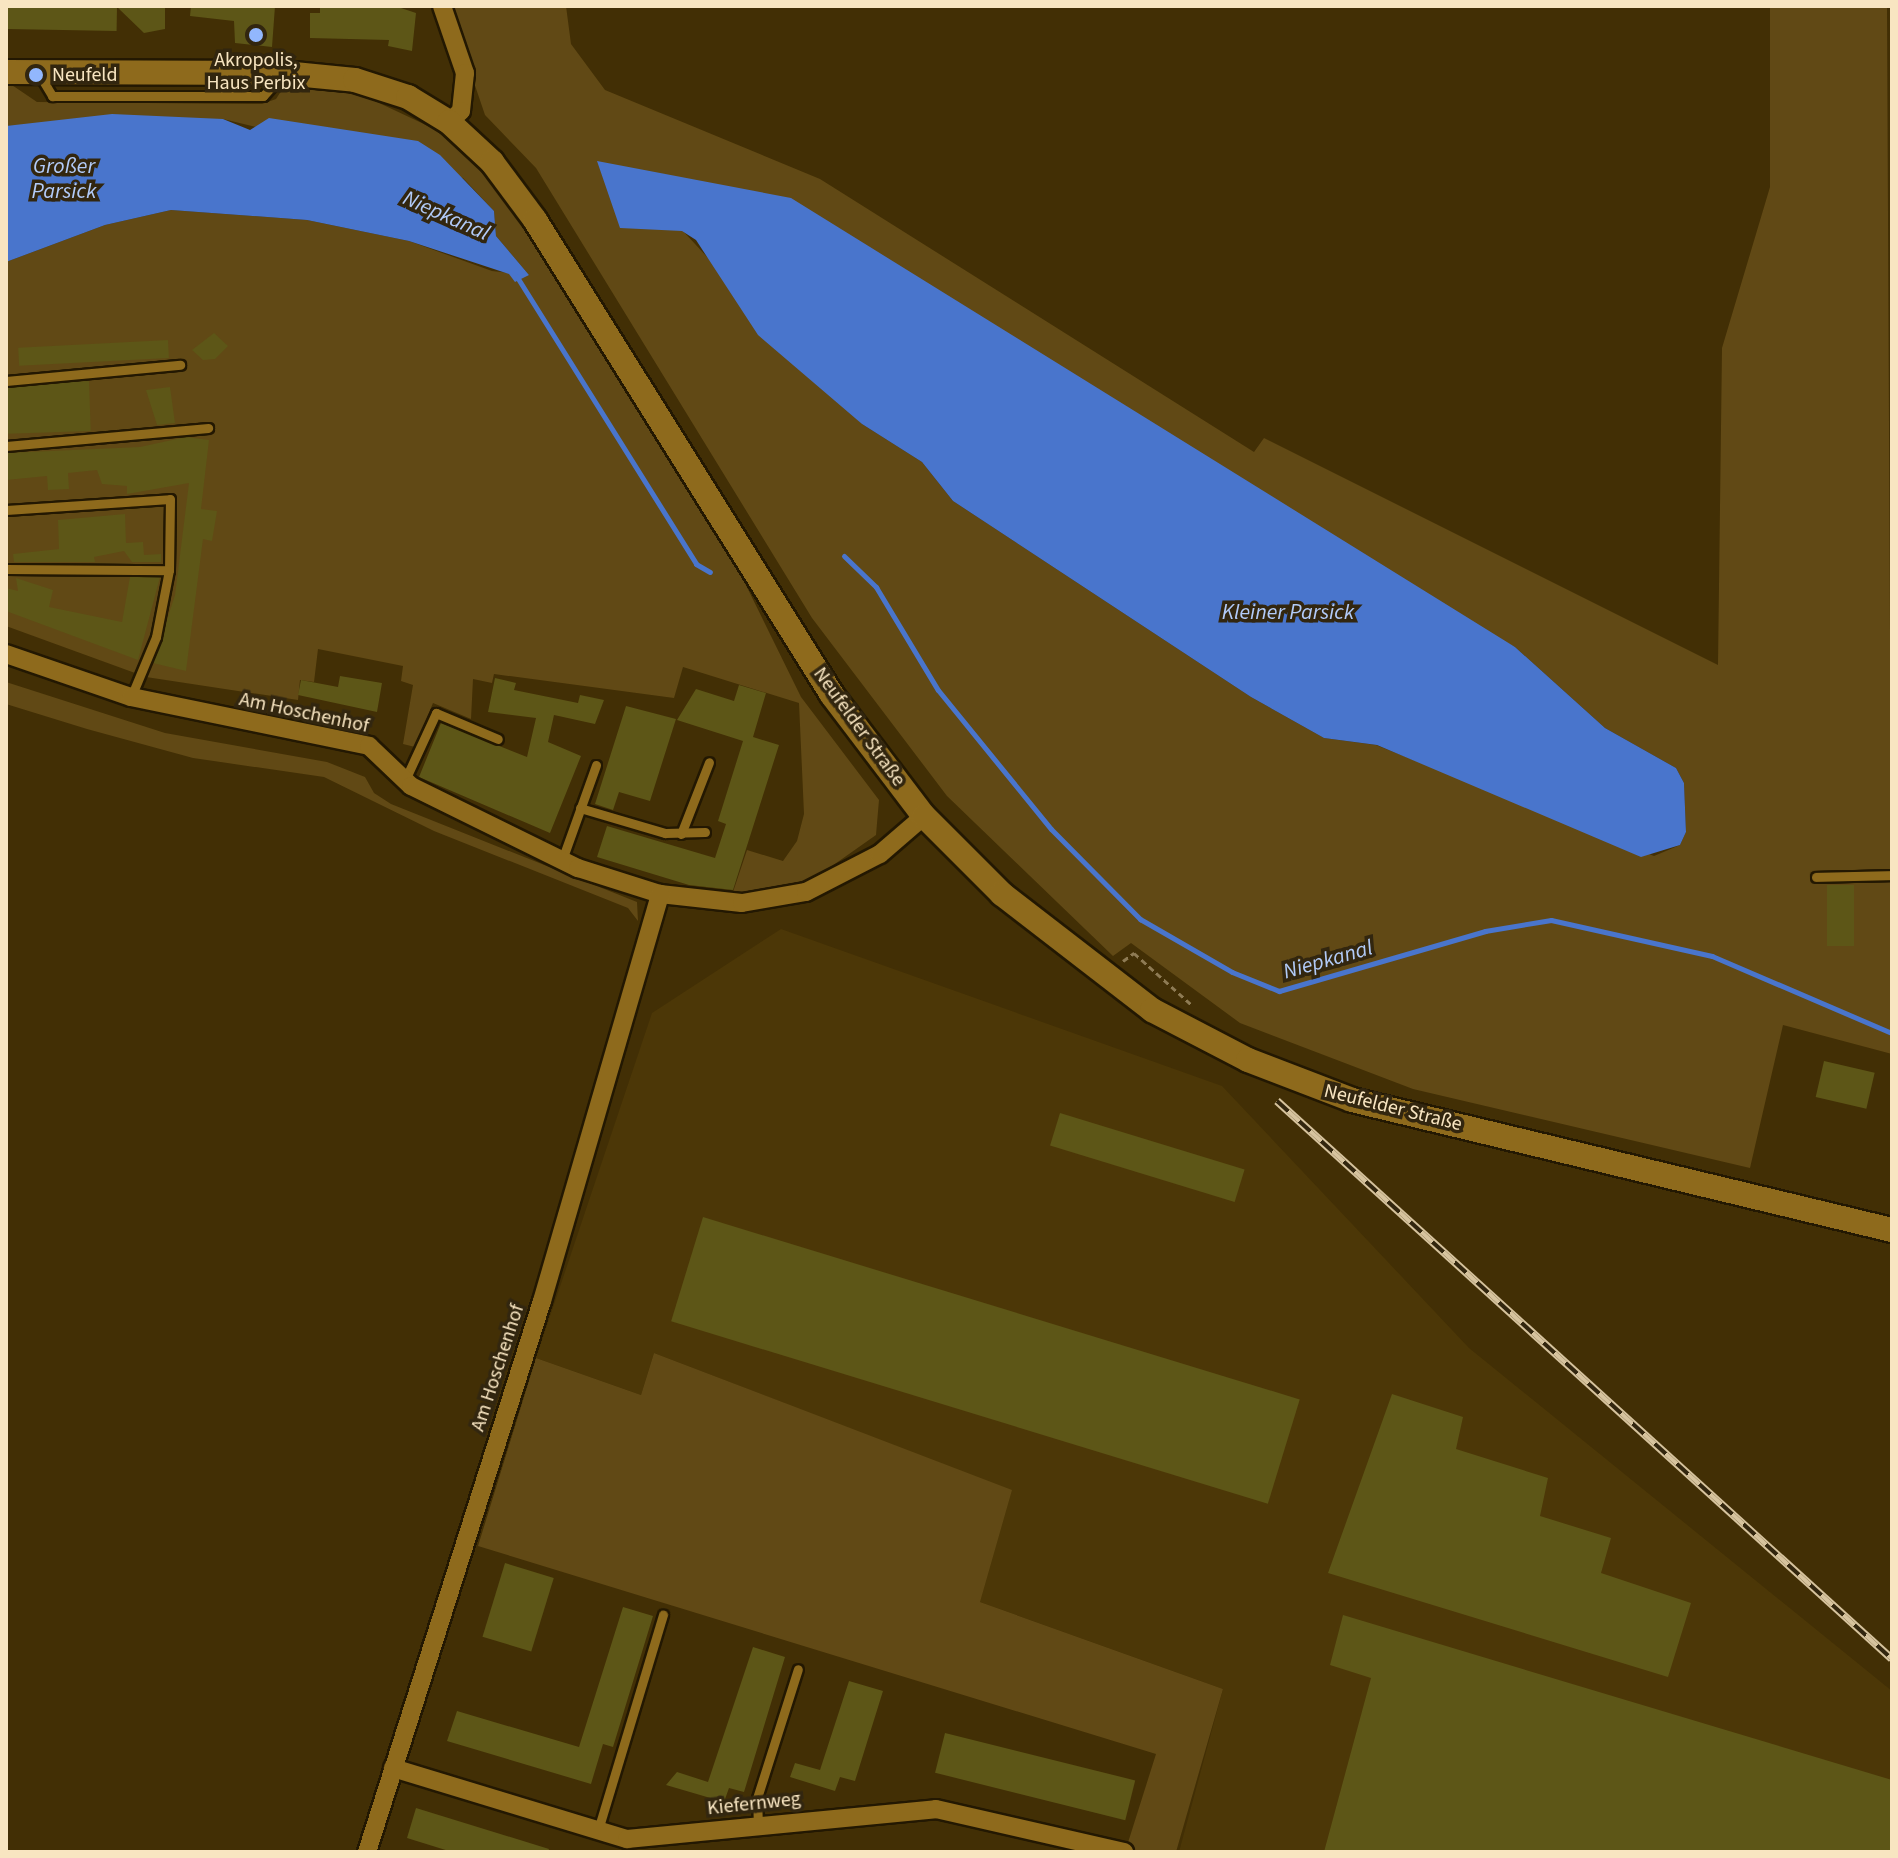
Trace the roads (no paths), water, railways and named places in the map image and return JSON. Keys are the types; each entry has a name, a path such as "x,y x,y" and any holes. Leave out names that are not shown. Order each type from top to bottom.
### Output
{"main road":[{"name":"Neufelder Straße","path":"6,72 284,73 383,85 449,122 492,162 535,220 832,695 924,816 1002,894 1082,959 1152,1010 1248,1060 1352,1100 1892,1230"}],"street":[{"path":"442,6 465,73 461,111 449,122"},
{"name":"Am Hoschenhof","path":"6,654 131,697 369,746 405,780 562,860 660,894 742,903 806,892 880,854 924,816"},
{"name":"Am Hoschenhof","path":"367,1852 542,1301 660,894"},
{"name":"Kiefernweg","path":"393,1768 598,1830 628,1846 758,1826 962,1810 1124,1852"}],"lane":[{"path":"6,381 180,365"},
{"path":"6,446 208,428"},
{"path":"6,510 170,499 169,570 156,637 131,697"},
{"path":"6,569 169,570"},
{"path":"405,780 436,713 498,739"},
{"path":"681,834 709,762"},
{"path":"562,860 596,765"},
{"path":"580,808 681,834 705,832"},
{"path":"1816,877 1892,875"},
{"path":"598,1830 663,1615"},
{"path":"758,1826 757,1798 798,1669"}],"water":[{"name":"Großer Parsick","path":"112,114 223,119 250,130 269,118 418,141 440,155 494,211 496,236 529,275 515,282 509,274 409,241 307,220 171,210 105,225 6,262 6,126"},
{"name":"Kleiner Parsick","path":"597,161 791,198 1515,647 1605,728 1676,768 1684,783 1686,832 1680,845 1641,857 1377,745 1324,738 1251,697 953,501 922,462 862,424 758,335 696,240 682,231 620,228"}],"waterway":[{"name":"Niepkanal","path":"517,277 696,564 710,572"},
{"name":"Niepkanal","path":"844,556 876,587 938,690 1051,829 1140,919 1232,972 1279,991 1485,931 1551,920 1712,956 1892,1033"}],"railway":[{"path":"1277,1101 1892,1659"}],"place":[{"name":"Akropolis, Haus Perbix","path":"256,35"},
{"name":"Neufeld","path":"36,75"}]}
